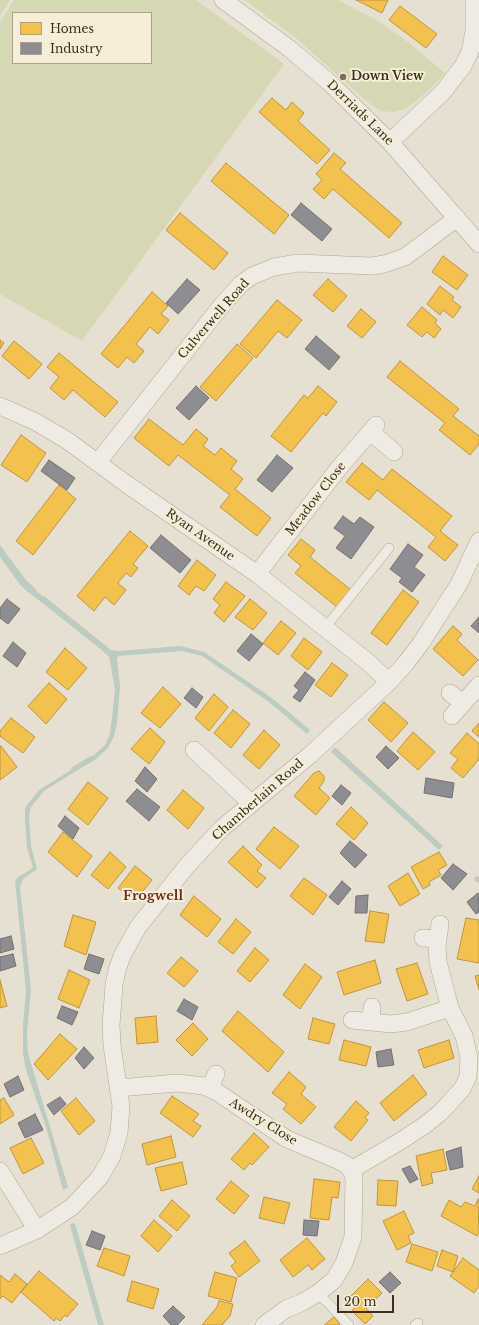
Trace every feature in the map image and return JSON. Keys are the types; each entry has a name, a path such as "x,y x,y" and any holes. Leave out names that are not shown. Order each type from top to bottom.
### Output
{"street":[{"name":"Derriads Lane","path":"223,0 265,30 308,64 390,142 479,244"},
{"path":"390,142 443,92 463,66 470,52 472,43 474,30 474,0"},
{"name":"Culverwell Road","path":"98,462 218,311 241,284 252,276 274,267 298,263 372,266 384,264 405,257 457,218"},
{"name":"Ryan Avenue","path":"0,406 36,422 68,441 257,574 369,663 389,682"},
{"name":"Meadow Close","path":"257,574 373,428 394,452"},
{"name":"Chamberlain Road","path":"0,1246 37,1230 72,1207 93,1186 107,1166 116,1145 119,1133 121,1106 112,1045 114,985 122,956 138,927 186,867 221,829 310,755 389,682 406,663 459,584 479,542"},
{"path":"452,716 457,698 479,685"},
{"path":"194,750 206,770 251,803"},
{"path":"264,1325 286,1309 318,1294 334,1280 341,1269 353,1237 354,1176 351,1170 425,1125 441,1112 462,1089 468,1077 470,1058 464,1036 450,1008 438,962 434,934"},
{"path":"352,1020 371,1015 391,1024 407,1022 450,1008"},
{"name":"Awdry Close","path":"118,1088 177,1083 197,1084 213,1081 287,1139 337,1160 347,1165 351,1170"},
{"path":"0,1171 37,1230"}],"lane":[{"path":"325,628 389,548"},
{"path":"318,1294 349,1325"}],"green space":[{"path":"0,0 10,0 0,16"},
{"path":"14,0 196,0 284,64 82,341 0,294 0,22"},
{"path":"245,0 338,0 378,21 408,42 445,73 431,88 405,109 394,112 381,111 365,100 296,38"}],"shaded area":[{"path":"0,545 26,580 37,590 33,596 21,586 0,557"},
{"path":"44,596 111,650 118,651 180,646 204,652 272,698 310,730 307,734 269,702 202,656 182,651 119,656 117,658 120,686 117,723 114,736 108,748 96,759 86,765 83,762 93,756 105,745 110,734 115,690 110,661 109,657 104,652 40,601"},
{"path":"335,747 443,846 439,850 331,752"},
{"path":"79,765 81,768 44,791 31,807 29,815 31,846 37,869 23,879 20,887 31,989 27,1033 28,1053 68,1187 63,1190 46,1127 26,1070 23,1054 23,1025 26,991 15,881 18,877 33,867 27,848 25,809 27,805 39,790"}],"building: Homes":[{"path":"356,0 388,0 382,13"},
{"path":"400,6 437,34 426,48 389,20"},
{"path":"272,98 286,110 292,102 304,113 298,121 330,150 317,164 259,112"},
{"path":"334,153 346,163 340,169 402,223 389,238 333,189 324,199 313,189 322,180 316,174"},
{"path":"226,163 289,215 274,234 211,181"},
{"path":"180,213 228,253 214,270 166,230"},
{"path":"443,256 468,275 457,290 432,272"},
{"path":"328,279 347,296 333,312 313,295"},
{"path":"440,286 454,297 452,300 461,307 453,318 443,310 440,315 427,304"},
{"path":"152,292 168,306 161,314 169,320 158,334 150,327 136,344 144,351 134,363 127,357 118,368 101,354"},
{"path":"277,300 302,320 287,338 278,331 256,358 240,344"},
{"path":"422,307 437,320 435,323 441,329 434,338 427,332 422,337 407,325"},
{"path":"361,309 376,322 362,338 347,326"},
{"path":"0,340 4,343 0,349"},
{"path":"14,341 42,364 29,379 2,356"},
{"path":"237,344 253,358 216,401 200,387"},
{"path":"59,353 118,402 105,417 73,390 64,400 50,388 59,377 47,367"},
{"path":"400,361 459,409 453,416 479,436 479,444 470,455 439,430 445,423 387,377"},
{"path":"318,386 337,402 326,416 323,413 291,452 271,436 304,395 308,398"},
{"path":"149,419 183,445 196,429 208,439 203,446 215,455 221,448 237,461 231,469 243,479 235,489 271,518 257,536 220,507 230,495 178,455 169,466 134,438"},
{"path":"21,435 46,453 27,482 1,465"},
{"path":"362,463 383,480 392,469 452,516 440,531 458,545 445,561 428,547 436,537 377,490 369,500 346,482"},
{"path":"59,485 76,499 33,555 16,541"},
{"path":"130,531 148,546 133,564 138,568 131,577 126,573 118,583 126,590 114,605 105,597 94,611 77,596"},
{"path":"301,539 315,550 310,557 351,590 337,607 295,573 301,566 288,555"},
{"path":"197,560 216,575 204,591 196,586 189,595 178,586"},
{"path":"226,582 245,596 224,622 214,613 220,605 213,599"},
{"path":"403,590 419,602 387,645 371,633"},
{"path":"250,599 267,613 253,630 235,617"},
{"path":"281,621 296,633 278,655 263,643"},
{"path":"453,626 462,634 457,640 478,660 463,676 433,649"},
{"path":"304,638 322,652 308,670 291,656"},
{"path":"65,648 87,668 68,690 46,672"},
{"path":"332,663 348,675 331,697 315,685"},
{"path":"49,683 67,699 46,724 28,706"},
{"path":"163,687 181,704 160,728 141,713"},
{"path":"214,694 228,707 209,731 195,718"},
{"path":"384,702 408,723 391,742 368,720"},
{"path":"233,710 250,724 231,748 214,733"},
{"path":"11,718 35,737 23,753 0,736 0,731"},
{"path":"479,723 479,737 472,731"},
{"path":"150,728 165,742 149,764 131,749"},
{"path":"264,730 280,745 259,769 243,755"},
{"path":"413,732 435,752 418,770 397,751"},
{"path":"467,733 479,744 479,759 463,778 451,768 458,759 450,753"},
{"path":"1,746 17,767 0,780 0,747"},
{"path":"319,771 324,776 324,781 319,788 330,798 316,815 294,796 314,773"},
{"path":"88,782 108,798 88,825 68,809"},
{"path":"183,790 204,808 188,829 167,810"},
{"path":"351,807 368,823 354,840 336,824"},
{"path":"274,827 299,846 280,869 256,849"},
{"path":"63,832 92,856 77,877 48,852"},
{"path":"243,846 262,865 257,871 266,878 257,888 228,862"},
{"path":"110,852 126,867 108,889 91,875"},
{"path":"439,852 447,865 438,870 441,875 429,882 430,885 423,889 411,867"},
{"path":"135,866 152,880 135,901 118,888"},
{"path":"408,873 420,894 400,906 388,886"},
{"path":"304,878 327,895 313,915 290,896"},
{"path":"194,896 221,919 207,937 180,915"},
{"path":"370,911 389,914 384,943 365,941"},
{"path":"73,915 96,922 86,955 64,946"},
{"path":"466,918 479,920 479,963 457,959"},
{"path":"236,919 251,932 233,954 218,942"},
{"path":"255,948 269,960 250,982 237,971"},
{"path":"181,957 198,971 184,987 167,973"},
{"path":"375,960 381,983 344,995 337,972"},
{"path":"417,963 428,994 407,1001 396,969"},
{"path":"305,964 322,977 300,1009 283,995"},
{"path":"69,970 90,980 79,1008 58,999"},
{"path":"479,975 479,990 475,976"},
{"path":"0,980 7,1006 0,1008"},
{"path":"238,1011 284,1052 268,1072 222,1031"},
{"path":"156,1016 158,1042 137,1044 135,1018"},
{"path":"313,1018 335,1024 329,1044 308,1039"},
{"path":"193,1023 208,1039 192,1056 176,1040"},
{"path":"60,1034 77,1049 48,1080 34,1064"},
{"path":"344,1040 371,1047 366,1066 339,1060"},
{"path":"449,1040 454,1058 424,1068 418,1050"},
{"path":"289,1072 306,1087 301,1094 316,1107 301,1124 283,1109 287,1104 272,1093"},
{"path":"413,1075 427,1094 394,1121 380,1103"},
{"path":"172,1096 199,1114 193,1121 201,1126 193,1137 160,1113"},
{"path":"4,1098 14,1115 0,1124 0,1100"},
{"path":"76,1098 95,1121 79,1135 61,1111"},
{"path":"356,1101 369,1113 365,1118 368,1120 351,1141 334,1127"},
{"path":"254,1133 269,1147 252,1165 250,1163 244,1170 231,1159"},
{"path":"171,1136 176,1157 147,1165 142,1144"},
{"path":"31,1138 44,1163 23,1174 10,1148"},
{"path":"443,1149 447,1170 431,1173 433,1183 422,1186 416,1156"},
{"path":"182,1162 187,1184 161,1191 155,1168"},
{"path":"479,1176 479,1193 472,1189"},
{"path":"314,1179 340,1182 338,1198 332,1197 329,1220 310,1218"},
{"path":"378,1180 398,1181 396,1206 377,1205"},
{"path":"231,1181 249,1196 234,1214 216,1199"},
{"path":"264,1197 290,1203 284,1224 259,1218"},
{"path":"478,1199 479,1232 477,1236 441,1216 449,1200 461,1207 465,1202 475,1206"},
{"path":"172,1200 190,1216 177,1231 159,1216"},
{"path":"404,1211 414,1233 408,1236 411,1243 397,1250 383,1221"},
{"path":"154,1220 172,1236 158,1252 141,1236"},
{"path":"307,1238 325,1259 312,1270 308,1265 293,1277 280,1260"},
{"path":"245,1241 260,1261 239,1277 231,1266 236,1262 229,1253"},
{"path":"412,1244 438,1252 432,1271 406,1262"},
{"path":"104,1248 130,1256 124,1276 97,1266"},
{"path":"442,1250 458,1256 453,1272 437,1266"},
{"path":"463,1258 479,1270 479,1286 474,1293 450,1276"},
{"path":"39,1271 78,1304 67,1317 65,1315 60,1321 56,1318 54,1321 21,1292"},
{"path":"215,1272 237,1278 231,1302 208,1296"},
{"path":"15,1274 27,1284 12,1303 3,1296 0,1299 0,1275 9,1282"},
{"path":"368,1279 382,1293 366,1308 373,1316 365,1324 352,1311 357,1305 350,1297"},
{"path":"132,1281 159,1289 153,1309 127,1301"},
{"path":"219,1301 233,1304 230,1316 222,1325 202,1325 217,1307"},
{"path":"334,1317 340,1325 324,1325"}],"building: Industry":[{"path":"301,203 332,229 322,241 291,215"},
{"path":"187,279 200,290 178,314 166,303"},
{"path":"316,336 340,357 329,370 305,349"},
{"path":"196,386 209,398 189,420 176,408"},
{"path":"277,455 293,468 272,492 257,480"},
{"path":"49,460 75,478 67,490 41,471"},
{"path":"343,516 354,524 360,517 374,527 351,559 336,548 345,536 334,528"},
{"path":"161,535 191,560 180,573 150,548"},
{"path":"408,544 423,555 414,567 425,575 412,592 399,582 402,578 390,569"},
{"path":"7,599 20,609 8,624 0,618 0,608"},
{"path":"479,617 479,633 471,626"},
{"path":"251,634 263,644 249,661 237,651"},
{"path":"13,642 26,653 17,667 3,656"},
{"path":"305,672 315,680 300,702 293,697 299,690 294,686"},
{"path":"192,688 203,697 196,708 184,698"},
{"path":"386,746 399,758 388,769 376,757"},
{"path":"145,767 157,779 147,792 135,781"},
{"path":"426,778 454,783 452,798 424,793"},
{"path":"341,785 351,793 342,805 332,796"},
{"path":"137,789 160,807 149,821 126,801"},
{"path":"65,816 79,828 73,839 58,826"},
{"path":"350,841 367,855 355,868 340,853"},
{"path":"453,864 467,874 453,890 441,878"},
{"path":"342,881 351,889 338,905 329,897"},
{"path":"478,893 479,912 476,914 467,902"},
{"path":"368,895 367,913 355,913 356,896"},
{"path":"11,936 14,949 0,953 0,939"},
{"path":"13,954 16,966 0,971 0,957"},
{"path":"89,954 104,959 99,974 84,969"},
{"path":"184,999 198,1007 192,1020 177,1011"},
{"path":"62,1006 78,1012 72,1025 57,1018"},
{"path":"84,1047 94,1058 84,1069 75,1058"},
{"path":"391,1049 394,1065 378,1067 376,1052"},
{"path":"18,1076 24,1090 10,1097 4,1084"},
{"path":"60,1097 66,1104 54,1115 47,1105"},
{"path":"35,1114 43,1130 25,1138 18,1123"},
{"path":"461,1147 463,1167 450,1170 446,1152"},
{"path":"410,1166 418,1179 410,1183 402,1169"},
{"path":"304,1220 319,1221 317,1236 303,1235"},
{"path":"92,1231 105,1236 100,1250 86,1245"},
{"path":"390,1272 401,1283 390,1293 379,1282"},
{"path":"173,1306 185,1317 177,1325 171,1325 163,1316"}],"waterway":[{"path":"30,590 47,603"},
{"path":"74,769 91,759"},
{"path":"73,1226 101,1325"}],"place":[{"name":"Down View","path":"343,77"}],"district":[{"name":"Frogwell","path":"153,896"}]}
